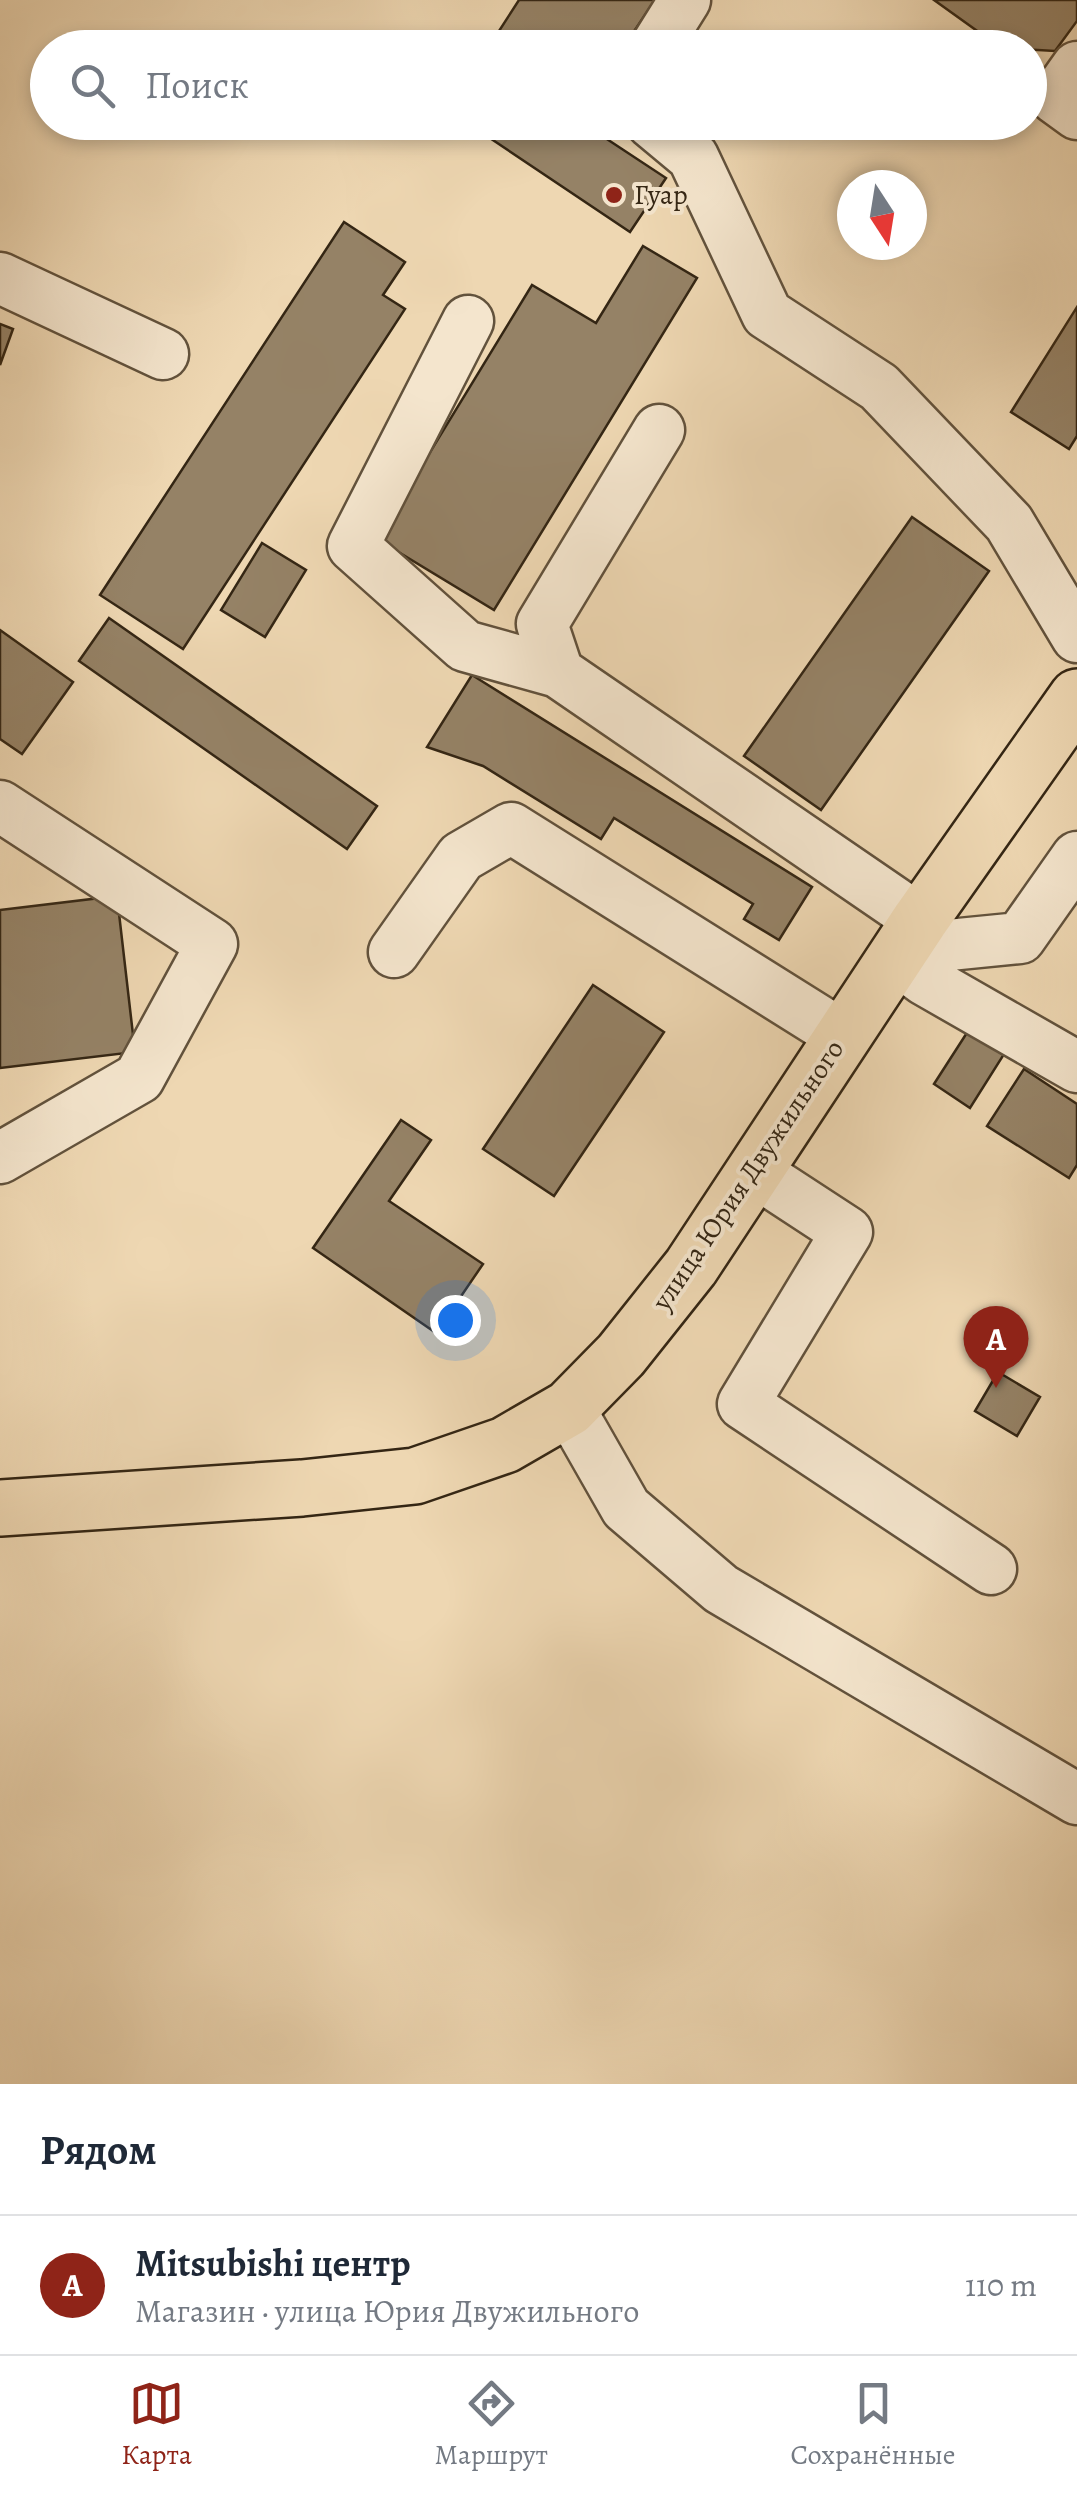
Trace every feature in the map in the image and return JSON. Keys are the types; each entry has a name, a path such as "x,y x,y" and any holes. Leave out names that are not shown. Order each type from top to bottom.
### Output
{"main road":[{"name":"улица Юрия Двужильного","path":"0,1508 302,1488 415,1476 615,1402 774,1185 1077,697"},
{"name":"улица Юрия Двужильного","path":"0,1534 418,1505 479,1490 529,1466 575,1419 691,1267 843,1036 922,951 1077,762"}],"lane":[{"path":"666,30 685,0"},
{"path":"1077,67 1056,98 1077,114"},
{"path":"673,140 693,157 767,314 879,387 892,400 1009,523 1077,637"},
{"path":"0,278 163,354"},
{"path":"468,321 353,546 465,646 558,672 1077,1067"},
{"path":"558,672 542,624 659,430"},
{"path":"0,806 212,944 139,1078 0,1158"},
{"path":"394,952 460,858 511,828 843,1036"},
{"path":"922,951 1020,938 1077,857"},
{"path":"774,1185 847,1232 744,1404 991,1569"},
{"path":"575,1419 626,1508 721,1588 1077,1800"}],"building":[{"path":"519,0 655,0 635,30 500,30"},
{"path":"934,0 1077,0 1077,21 1055,51 1047,51 1047,30 976,30"},
{"path":"493,140 608,140 666,178 630,232"},
{"path":"344,222 405,262 383,295 405,309 183,649 100,595"},
{"path":"643,246 697,278 494,610 377,539 532,285 596,323"},
{"path":"1077,307 1077,436 1069,449 1011,412"},
{"path":"0,324 13,329 0,365"},
{"path":"912,517 989,571 821,810 744,756"},
{"path":"262,543 306,570 265,637 221,610"},
{"path":"109,618 377,806 347,849 79,661"},
{"path":"0,630 73,682 22,754 0,739"},
{"path":"472,675 812,887 779,940 744,919 753,904 614,818 601,839 483,766 427,747"},
{"path":"117,896 135,1052 0,1068 0,910"},
{"path":"593,985 664,1032 554,1196 483,1149"},
{"path":"970,1028 1006,1051 970,1108 934,1084"},
{"path":"1024,1069 1077,1104 1077,1165 1069,1178 987,1126"},
{"path":"401,1120 431,1140 389,1201 483,1264 436,1333 313,1248"},
{"path":"998,1372 1040,1397 1017,1436 975,1411"}],"place":[{"name":"Гуар","path":"614,195"},
{"name":"Mitsubishi центр","path":"996,1388"}]}
